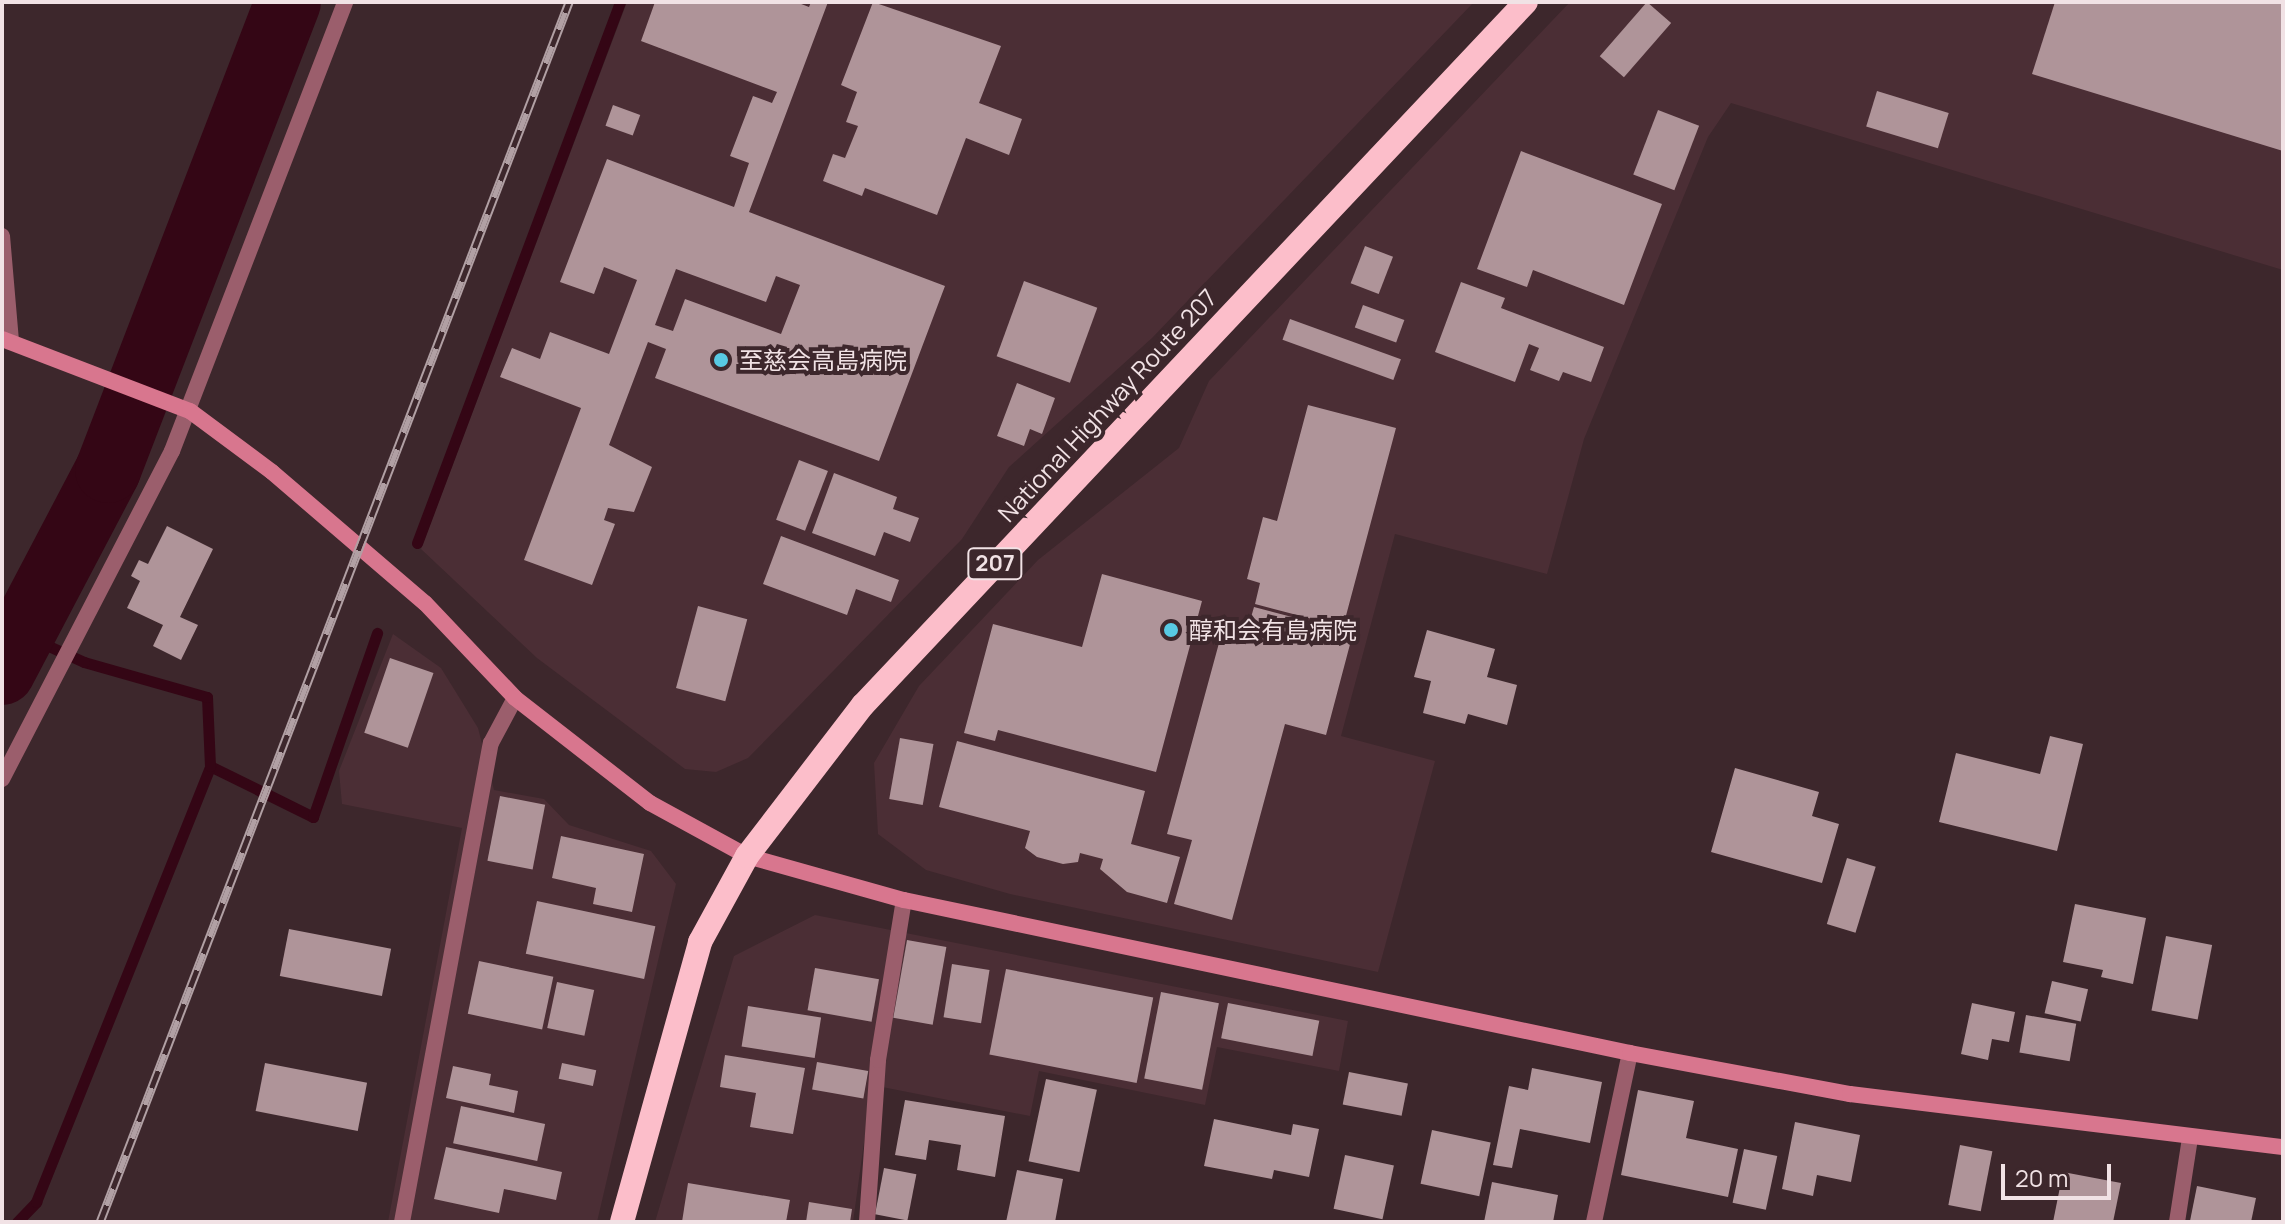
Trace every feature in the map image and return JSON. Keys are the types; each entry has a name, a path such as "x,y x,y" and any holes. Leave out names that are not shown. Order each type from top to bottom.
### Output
{"highway":[{"name":"National Highway Route 207","path":"622,1222 700,942 747,856 863,705 1526,2"}],"street":[{"path":"2,779 190,411 345,2"},
{"path":"2,236 6,340 190,411 272,472 425,603 515,698 650,803 747,856 904,900 1630,1053 1850,1094 2283,1147"},
{"path":"402,1222 491,743 515,698"},
{"path":"867,1222 878,1060 904,900"},
{"path":"1594,1222 1630,1053"},
{"path":"2177,1222 2190,1138"}],"shaded area":[{"name":"至慈会高島病院","path":"627,2 1474,2 1152,338 1009,467 962,539 748,758 716,772 685,769 537,658 421,549"},
{"path":"1570,2 2283,2 2283,270 1731,103 1708,137 1584,439 1547,574 1395,534 1341,736 1435,761 1378,972 1010,894 926,870 878,834 874,763 919,686 1038,560 1179,448 1209,381"},
{"path":"393,634 441,668 478,728 494,790 544,799 569,825 651,851 676,884 597,1222 388,1222 462,828 342,804 339,771"},
{"path":"815,915 1348,1021 1339,1071 1217,1047 1205,1105 1039,1071 1030,1116 872,1085 853,1222 655,1222 734,956"}],"building":[{"path":"655,2 796,2 809,7 811,2 828,2 749,212 945,286 879,461 655,378 666,349 648,342 609,445 652,467 634,512 608,508 604,520 615,524 592,585 524,560 581,408 500,377 512,348 540,359 550,332 609,354 637,280 604,267 594,294 560,282 607,159 734,207 749,163 730,156 753,96 772,103 777,92 641,41","holes":["676,269 766,302 776,276 800,285 781,334 685,299 673,331 655,325"]},
{"path":"873,2 1001,46 979,103 1022,119 1009,155 966,138 937,215 865,188 862,196 823,181 833,154 845,158 858,126 846,122 857,92 841,85"},
{"path":"1647,2 1671,23 1624,77 1600,56"},
{"path":"2055,2 2283,2 2283,151 2032,74"},
{"path":"1877,91 1949,113 1938,148 1866,126"},
{"path":"613,105 640,115 633,136 605,126"},
{"path":"1658,110 1699,126 1674,190 1633,174"},
{"path":"1521,151 1662,204 1624,305 1533,270 1527,287 1477,269"},
{"path":"1365,246 1393,257 1379,294 1351,283"},
{"path":"1024,281 1097,308 1070,383 997,356"},
{"path":"1461,282 1505,298 1501,308 1604,347 1591,382 1563,372 1559,381 1530,370 1539,348 1529,344 1515,382 1435,352"},
{"path":"1363,305 1404,320 1396,343 1355,328"},
{"path":"1290,319 1401,359 1393,380 1282,340"},
{"path":"1017,383 1055,398 1042,434 1030,429 1024,446 997,436"},
{"path":"1308,405 1396,428 1343,627 1255,604 1260,583 1247,579 1263,517 1277,521"},
{"path":"799,460 828,471 805,531 776,520"},
{"path":"834,473 897,497 893,509 919,518 910,542 884,532 875,556 812,533"},
{"path":"167,526 213,549 180,617 198,625 181,660 153,646 163,625 127,608 140,581 131,576 139,560 148,564"},
{"path":"781,536 899,580 891,602 856,589 847,615 763,584"},
{"path":"1102,574 1202,601 1156,772 998,730 995,741 964,733 993,624 1082,647"},
{"path":"698,606 747,619 725,701 676,688"},
{"path":"1254,607 1353,633 1326,735 1285,724 1232,920 1174,904 1192,840 1167,834 1222,632 1245,638"},
{"path":"1427,630 1495,649 1487,677 1517,685 1507,725 1468,714 1465,724 1423,713 1431,681 1414,677"},
{"path":"390,658 433,673 408,748 364,733"},
{"path":"2050,736 2083,744 2057,851 1939,822 1956,753 2040,774"},
{"path":"900,738 933,744 923,805 889,799"},
{"path":"957,741 1145,791 1131,844 1180,857 1167,903 1127,892 1100,869 1103,859 1080,853 1078,862 1063,864 1037,857 1025,848 1030,831 939,807"},
{"path":"1735,768 1819,792 1812,816 1839,824 1822,883 1711,852"},
{"path":"500,796 545,805 533,870 487,861"},
{"path":"561,836 644,854 632,912 593,904 596,888 552,878"},
{"path":"1847,858 1876,867 1856,933 1827,924"},
{"path":"537,901 655,926 644,979 526,954"},
{"path":"2075,904 2146,918 2133,984 2101,977 2103,970 2063,962"},
{"path":"289,929 391,949 382,996 280,976"},
{"path":"2166,936 2212,945 2198,1020 2151,1011"},
{"path":"907,940 946,947 933,1025 893,1018"},
{"path":"479,961 553,977 542,1030 468,1014"},
{"path":"952,964 990,970 981,1023 944,1017"},
{"path":"815,968 879,979 872,1022 808,1010"},
{"path":"1006,969 1153,998 1137,1083 989,1054"},
{"path":"2052,981 2088,989 2081,1021 2045,1013"},
{"path":"557,982 594,990 584,1036 547,1028"},
{"path":"1161,992 1219,1003 1202,1090 1144,1078"},
{"path":"1228,1003 1319,1021 1312,1056 1221,1038"},
{"path":"1972,1003 2015,1012 2009,1042 1992,1039 1988,1060 1961,1054"},
{"path":"748,1006 821,1018 815,1058 742,1046"},
{"path":"2026,1015 2076,1024 2070,1061 2019,1052"},
{"path":"725,1055 805,1068 793,1134 750,1127 756,1093 720,1087"},
{"path":"817,1062 868,1071 863,1099 812,1090"},
{"path":"265,1063 367,1083 358,1131 256,1111"},
{"path":"562,1063 596,1070 593,1086 559,1079"},
{"path":"453,1066 491,1074 489,1085 518,1091 514,1113 446,1098"},
{"path":"1532,1068 1602,1082 1590,1143 1520,1129 1512,1168 1493,1165 1509,1086 1528,1090"},
{"path":"1349,1072 1408,1083 1402,1116 1343,1104"},
{"path":"1046,1079 1097,1090 1079,1172 1029,1161"},
{"path":"1638,1090 1694,1101 1686,1138 1738,1149 1728,1197 1621,1175"},
{"path":"905,1100 1005,1116 995,1177 957,1170 961,1145 929,1140 926,1160 895,1155"},
{"path":"461,1106 545,1124 537,1161 453,1143"},
{"path":"1214,1119 1291,1135 1293,1124 1319,1129 1309,1177 1274,1170 1272,1179 1204,1166"},
{"path":"1795,1122 1860,1135 1851,1182 1817,1175 1813,1196 1782,1189"},
{"path":"1432,1130 1491,1142 1479,1196 1421,1184"},
{"path":"1960,1145 1992,1151 1981,1211 1948,1205"},
{"path":"446,1147 562,1172 556,1200 504,1189 499,1213 434,1199"},
{"path":"1744,1149 1777,1156 1766,1210 1733,1203"},
{"path":"1345,1155 1394,1165 1382,1219 1334,1209"},
{"path":"884,1168 916,1174 907,1220 875,1214"},
{"path":"1017,1170 1063,1179 1055,1222 1006,1222"},
{"path":"2063,1172 2121,1183 2113,1222 2053,1222"},
{"path":"1492,1182 1558,1195 1553,1222 1484,1222"},
{"path":"688,1183 790,1200 786,1222 682,1222"},
{"path":"2197,1186 2256,1198 2251,1222 2190,1221"},
{"path":"809,1202 852,1209 850,1222 806,1222"}],"waterway":[{"path":"2,672 108,470 288,2"},
{"path":"417,543 620,2"},
{"path":"210,766 313,817 377,633"},
{"path":"17,1222 36,1202 210,766 207,697 84,662 22,634"}],"railway":[{"path":"100,1222 569,2"}],"place":[{"name":"至慈会高島病院","path":"721,360"},
{"name":"醇和会有島病院","path":"1171,630"}]}
